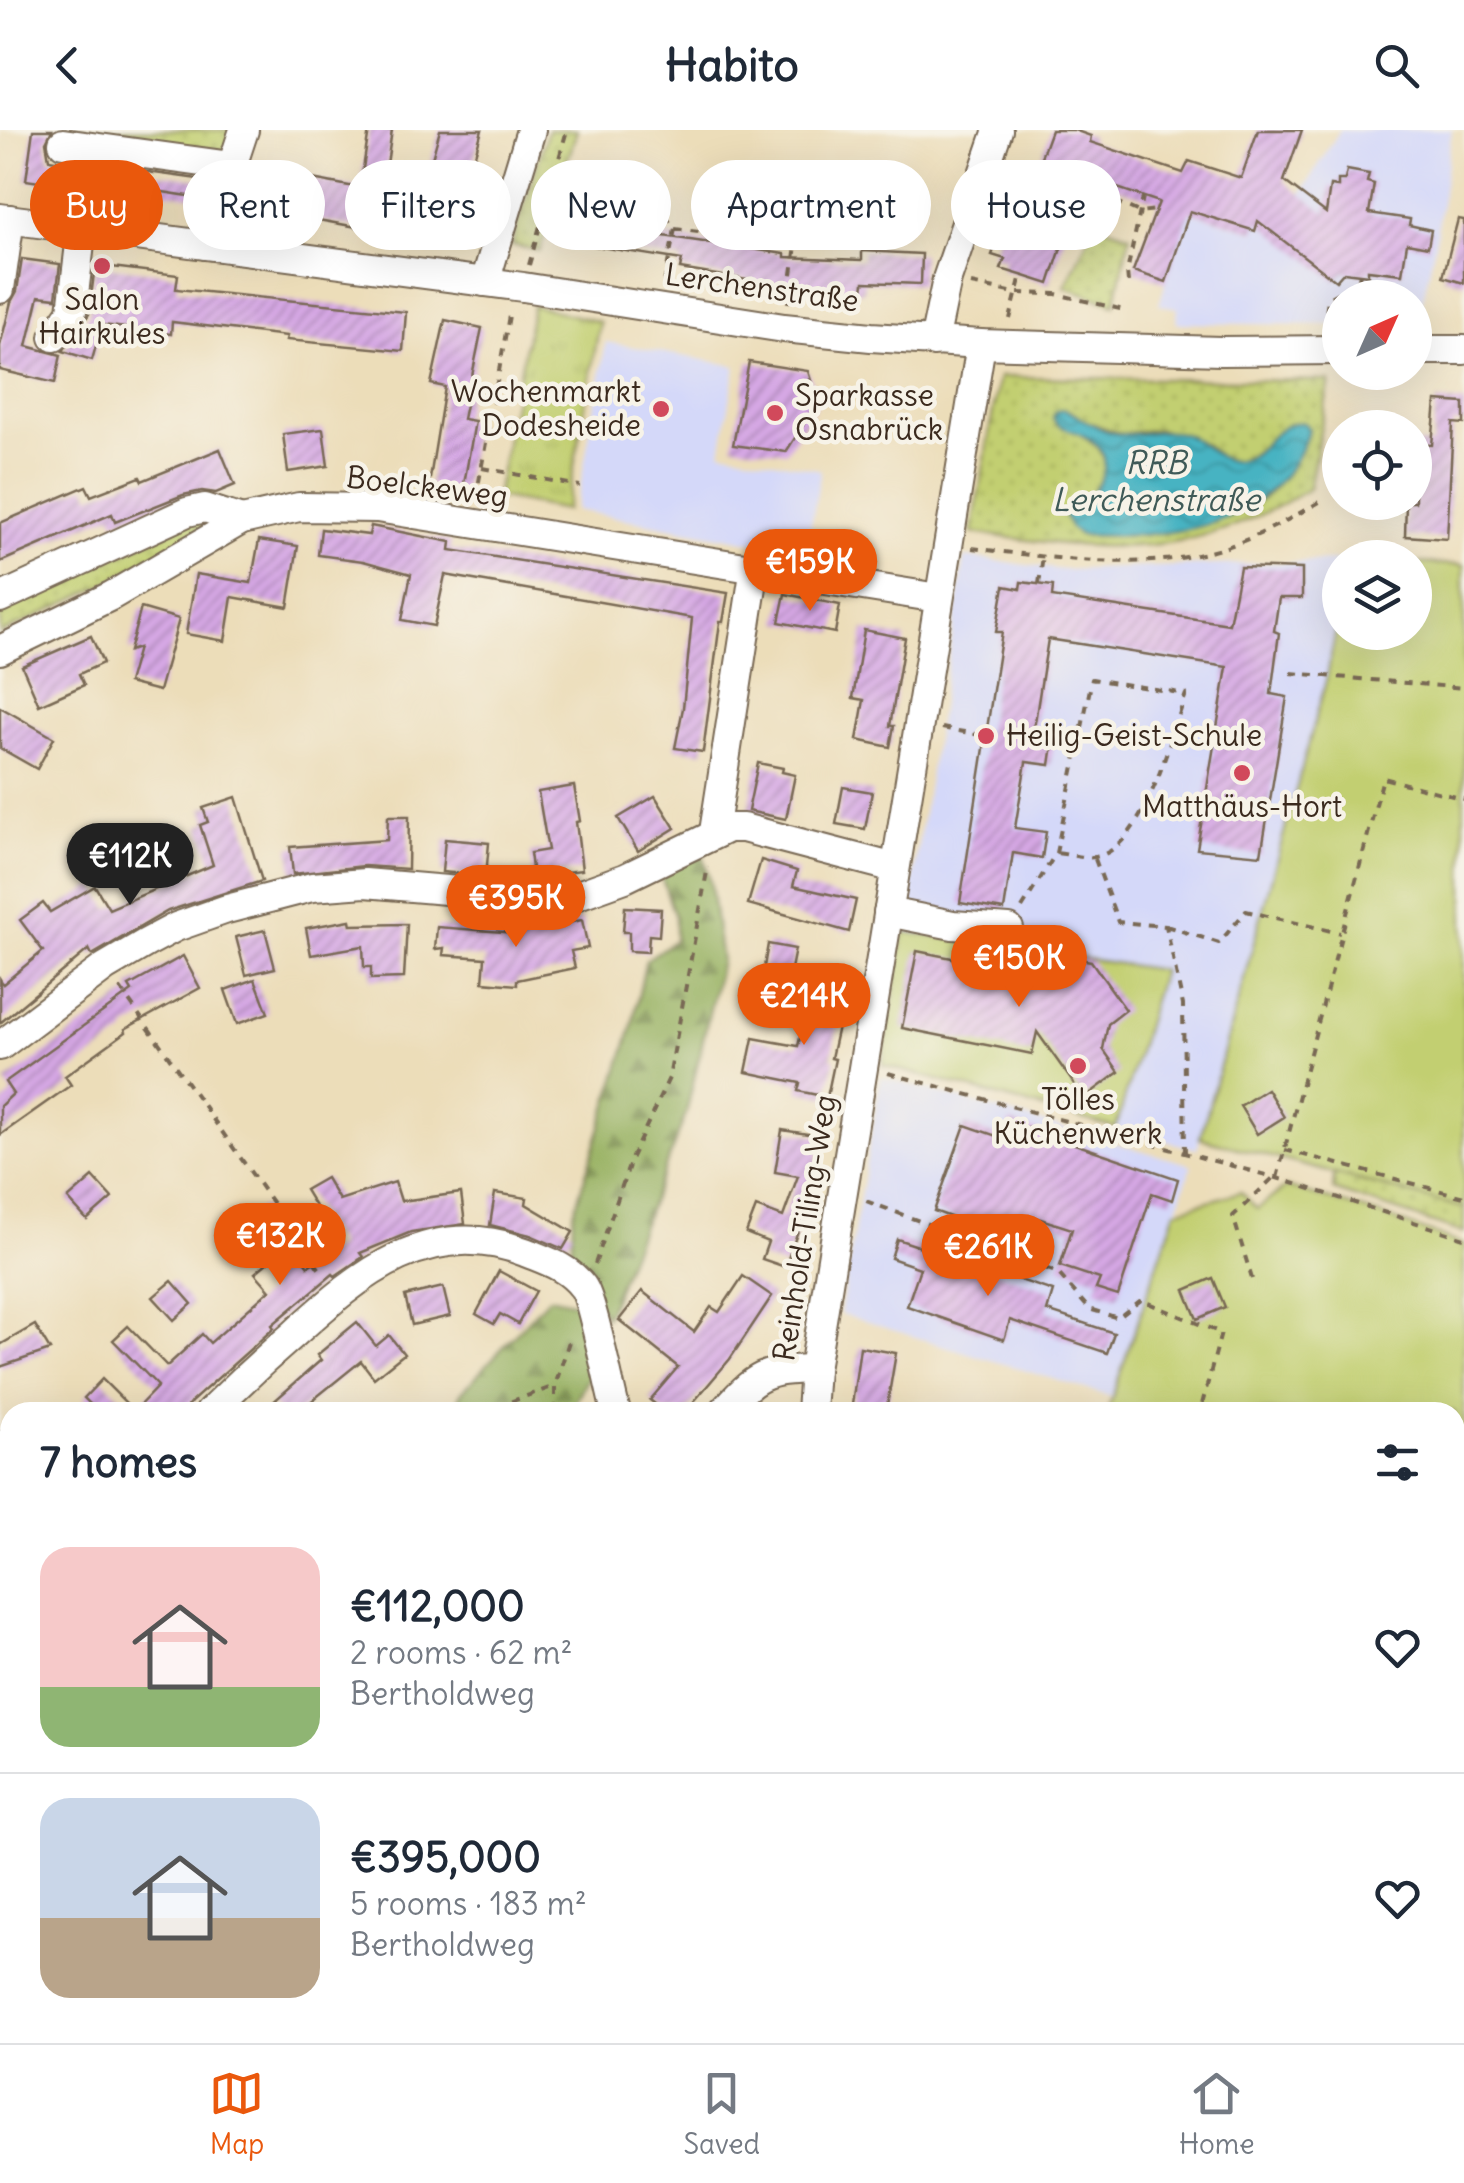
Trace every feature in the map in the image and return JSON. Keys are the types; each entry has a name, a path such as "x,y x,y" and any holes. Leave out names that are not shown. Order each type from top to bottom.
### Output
{"street":[{"path":"233,160 244,130"},
{"path":"485,282 532,130"},
{"path":"934,342 947,279 998,130"},
{"path":"63,144 185,160"},
{"path":"0,290 5,218"},
{"name":"Lerchenstraße","path":"5,218 30,221"},
{"path":"54,337 72,311 79,250"},
{"name":"Lerchenstraße","path":"237,250 519,286 784,328 934,342 1322,350"},
{"name":"Reinhold-Tiling-Weg","path":"811,1402 981,344"},
{"path":"1432,350 1464,350"},
{"name":"Boelckeweg","path":"0,650 111,596 242,520 299,507 377,508 938,598"},
{"path":"0,598 186,512 205,508 242,520"},
{"path":"714,832 755,568"},
{"path":"0,1046 105,967 176,927 312,886 365,883 564,900 624,878 714,832 743,828 895,868"},
{"path":"888,912 954,925 1009,929"},
{"path":"221,1402 338,1294 382,1262 446,1243 494,1242 557,1264 586,1290 614,1402"},
{"path":"732,1402 746,1386 774,1370 814,1369"}],"path":[{"path":"557,160 567,130"},
{"path":"512,192 531,196"},
{"path":"1128,282 1143,196"},
{"path":"1121,205 1139,212 1156,210"},
{"path":"671,224 675,229 796,245 784,328"},
{"path":"659,306 675,229"},
{"path":"473,524 481,468 531,246"},
{"path":"1134,247 1140,250"},
{"path":"1358,280 1360,274"},
{"path":"1015,293 1021,276"},
{"path":"947,279 1015,293 1056,294 1124,310"},
{"path":"481,468 580,486"},
{"path":"948,545 1120,561 1184,558 1234,545 1322,501"},
{"path":"1039,584 1043,556"},
{"path":"1291,673 1464,688"},
{"path":"1009,929 1056,853 1092,680 1186,694 1139,822 1120,846 1094,857 1056,853"},
{"path":"919,724 986,736"},
{"path":"1252,1279 1232,1216 1275,1178 1285,1150 1383,778 1464,800"},
{"path":"555,1402 556,1386 586,1290 632,1157 668,1078 714,832"},
{"path":"1094,857 1118,922 1166,926 1219,944 1246,911 1342,934"},
{"path":"1166,926 1183,1005 1185,1155"},
{"path":"105,967 338,1294"},
{"path":"864,1067 1275,1178 1464,1238"},
{"path":"1285,1150 1464,1196"},
{"path":"844,1192 1058,1273 1089,1308 1118,1318 1140,1300 1221,1333 1203,1402"},
{"path":"509,1402 556,1386"}],"shaded area":[{"path":"1340,130 1452,130 1427,280 1322,280 1322,325 1176,323 1178,308 1159,305 1166,282 1133,271 1159,202 1254,231 1258,220 1275,226 1304,189"},
{"name":"Wochenmarkt Dodesheide","path":"606,342 736,366 721,451 821,470 806,552 576,510"},
{"path":"965,557 1063,570 1322,562 1322,650 1332,650 1327,677 1197,1149 1116,1128 1161,970 904,932"},
{"path":"881,1077 1192,1165 1112,1397 840,1314"}],"green space":[{"path":"64,130 234,130 227,152"},
{"path":"548,130 577,130 568,160 539,160"},
{"path":"531,184 531,249 512,245"},
{"path":"1121,232 1130,235 1115,304 1065,287 1082,250 1121,250"},
{"path":"533,305 600,322 566,510 496,497"},
{"path":"999,377 1322,381 1322,390 1328,390 1309,489 1223,530 1184,540 1145,546 1065,544 972,533","holes":["1071,412 1122,434 1159,429 1205,444 1219,457 1235,462 1251,455 1290,424 1296,456 1268,494 1229,516 1179,529 1080,535 1064,514 1090,496 1105,470 1100,450 1081,434"]},
{"path":"197,518 208,524 104,585 0,634 0,611"},
{"path":"1432,564 1464,565 1464,1208 1200,1138 1332,650 1432,650"},
{"path":"702,850 721,961 686,1114 606,1317 571,1263 573,1215 631,1031 646,960 675,940 675,917 661,876"},
{"path":"904,932 1162,970 1116,1128 882,1065"},
{"path":"1334,1174 1464,1208 1464,1233 1333,1190"},
{"path":"1286,1187 1464,1245 1464,1402 1110,1402 1176,1210 1241,1192 1257,1209"},
{"path":"549,1297 577,1303 595,1364 575,1402 457,1402"}],"water":[{"name":"RRB Lerchenstraße","path":"1064,409 1113,433 1184,434 1231,461 1247,458 1286,426 1304,423 1309,429 1294,463 1272,489 1246,508 1184,530 1080,535 1071,529 1064,514 1096,487 1105,464 1095,443 1062,427 1053,418 1056,411"}],"building":[{"path":"33,130 52,130 46,142 49,159 55,160 30,160 30,181 26,180"},
{"path":"369,130 392,130 388,160 364,160"},
{"path":"440,130 482,130 474,160 432,160"},
{"path":"1051,130 1074,130 1091,136 1090,142 1183,173 1189,161 1241,178 1258,130 1302,130 1284,181 1326,213 1330,186 1338,187 1338,180 1345,180 1347,170 1369,174 1367,182 1374,184 1369,213 1410,219 1409,225 1431,230 1428,247 1407,243 1402,274 1344,272 1335,280 1258,221 1255,231 1190,211 1166,282 1133,271 1159,202 1121,189 1121,160 1040,160"},
{"path":"163,174 183,177 183,195 163,192"},
{"path":"325,181 345,185 345,225 325,221"},
{"path":"1458,219 1464,220 1464,283 1443,277"},
{"path":"671,237 691,240 691,250 758,250 785,257 862,260 862,251 922,254 921,284 864,282 863,292 802,289 680,269 682,260 620,250 671,250"},
{"path":"994,250 1060,250 1049,284 1001,269 1005,259 992,255"},
{"path":"22,259 60,264 56,298 39,296 27,346 61,355 55,383 0,370 0,346"},
{"path":"95,265 178,275 176,289 406,312 403,351 286,340 287,336 172,322 171,334 102,325 92,360 63,351 89,314"},
{"path":"445,320 482,328 463,419 475,421 463,490 429,485 445,387 431,384"},
{"name":"Sparkasse Osnabrück","path":"749,362 808,371 818,402 786,452 733,445"},
{"path":"1436,401 1464,403 1464,424 1453,423 1447,539 1405,536 1405,520 1432,520"},
{"path":"323,429 328,466 288,472 283,434"},
{"path":"220,449 235,485 216,493 183,495 115,522 112,514 0,562 0,523 86,486 91,496 140,477 142,481"},
{"path":"371,526 451,542 450,550 728,593 720,622 703,752 675,748 692,618 445,575 434,626 402,620 411,574 363,561 318,555 321,529 369,535"},
{"path":"259,540 298,546 288,607 232,597 225,641 186,634 196,574 251,583"},
{"path":"1240,567 1302,569 1302,598 1279,598 1274,631 1279,633 1271,694 1287,697 1261,855 1197,849 1227,667 1048,639 1033,735 1054,738 1050,765 1026,762 1015,828 1046,832 1042,858 1013,853 1004,910 960,903 1002,632 996,632 1004,586 1020,589 1021,582 1053,586 1052,597 1229,624"},
{"path":"785,594 840,605 835,633 779,622"},
{"path":"141,608 179,619 159,691 128,683 138,648 129,651"},
{"path":"864,630 905,638 890,747 857,740 864,700 853,698"},
{"path":"91,636 103,663 79,674 84,685 39,705 22,666"},
{"path":"0,707 54,738 37,769 0,748"},
{"path":"758,763 795,775 786,819 748,811"},
{"path":"574,786 582,870 533,876 530,853 548,850 538,792"},
{"path":"843,787 872,792 865,829 836,824"},
{"path":"655,796 675,828 638,851 618,818"},
{"path":"236,797 262,881 168,911 92,955 89,949 0,1023 0,979 3,984 43,951 20,920 43,903 50,912 95,886 109,909 213,865 200,825 208,822 203,808"},
{"path":"388,816 409,816 408,869 364,866 293,874 290,847 387,840"},
{"path":"445,839 489,843 486,876 442,872"},
{"path":"761,860 797,871 793,886 856,900 849,932 748,904"},
{"path":"625,907 661,909 659,936 649,935 648,952 629,951 629,932 623,932"},
{"path":"350,920 351,925 407,924 404,978 371,979 371,967 364,967 363,946 311,955 306,928"},
{"path":"582,920 588,948 571,951 575,968 517,980 517,985 483,982 485,958 443,955 444,948 435,949 437,927 516,933"},
{"path":"265,930 275,968 246,975 236,937"},
{"path":"768,944 795,949 787,989 761,984"},
{"path":"917,951 1046,977 1050,954 1091,961 1126,1010 1108,1024 1103,1049 1119,1072 1084,1098 1037,1032 1032,1054 902,1028"},
{"path":"183,956 200,988 125,1029 65,1076 71,1085 0,1135 0,1106 13,1094 5,1082 132,991 129,986"},
{"path":"255,979 268,1013 237,1024 225,990"},
{"path":"812,987 845,995 827,1097 798,1091 800,1083 746,1072 753,1038 798,1046"},
{"path":"1267,1089 1284,1117 1257,1134 1240,1106"},
{"path":"1010,1122 1178,1179 1172,1200 1152,1193 1118,1296 1096,1289 1100,1279 1060,1266 1072,1229 1035,1217 1027,1246 977,1231 978,1227 934,1211 965,1125 1005,1139"},
{"path":"782,1130 821,1136 812,1192 785,1267 762,1259 768,1242 746,1233 756,1207 783,1217 798,1176 775,1172"},
{"path":"93,1177 112,1198 87,1220 68,1199"},
{"path":"326,1178 339,1200 395,1182 401,1201 461,1193 465,1224 411,1232 360,1253 363,1257 333,1274 272,1325 274,1328 191,1402 143,1402 158,1386 113,1340 128,1326 167,1366 202,1334 210,1343 270,1290 255,1273 274,1257 245,1220 262,1207 308,1266 339,1246 305,1190"},
{"path":"495,1193 527,1198 526,1204 573,1232 563,1249 490,1225"},
{"path":"897,1239 1053,1291 1047,1311 1114,1333 1107,1353 1010,1320 1004,1340 907,1306 920,1268 891,1258"},
{"path":"499,1271 536,1291 518,1324 500,1314 494,1324 476,1314"},
{"path":"743,1276 772,1296 730,1359 693,1402 652,1402 650,1400 678,1367 619,1320 642,1291 694,1332 711,1307 719,1312"},
{"path":"1213,1278 1225,1307 1197,1319 1185,1290"},
{"path":"172,1281 192,1304 174,1320 153,1297"},
{"path":"443,1287 450,1316 412,1325 405,1296"},
{"path":"357,1322 376,1346 389,1335 404,1354 374,1378 361,1361 310,1402 273,1402 321,1360 317,1355"},
{"path":"35,1325 50,1350 0,1367 0,1345"},
{"path":"860,1347 896,1353 888,1402 852,1402"},
{"path":"102,1379 125,1402 88,1402 84,1398"}],"place":[{"name":"Salon Hairkules","path":"102,266"},
{"name":"Wochenmarkt Dodesheide","path":"661,409"},
{"name":"Sparkasse Osnabrück","path":"775,413"},
{"name":"Heilig-Geist-Schule","path":"986,736"},
{"name":"Matthäus-Hort","path":"1242,773"},
{"name":"Tölles Küchenwerk","path":"1078,1066"}]}
